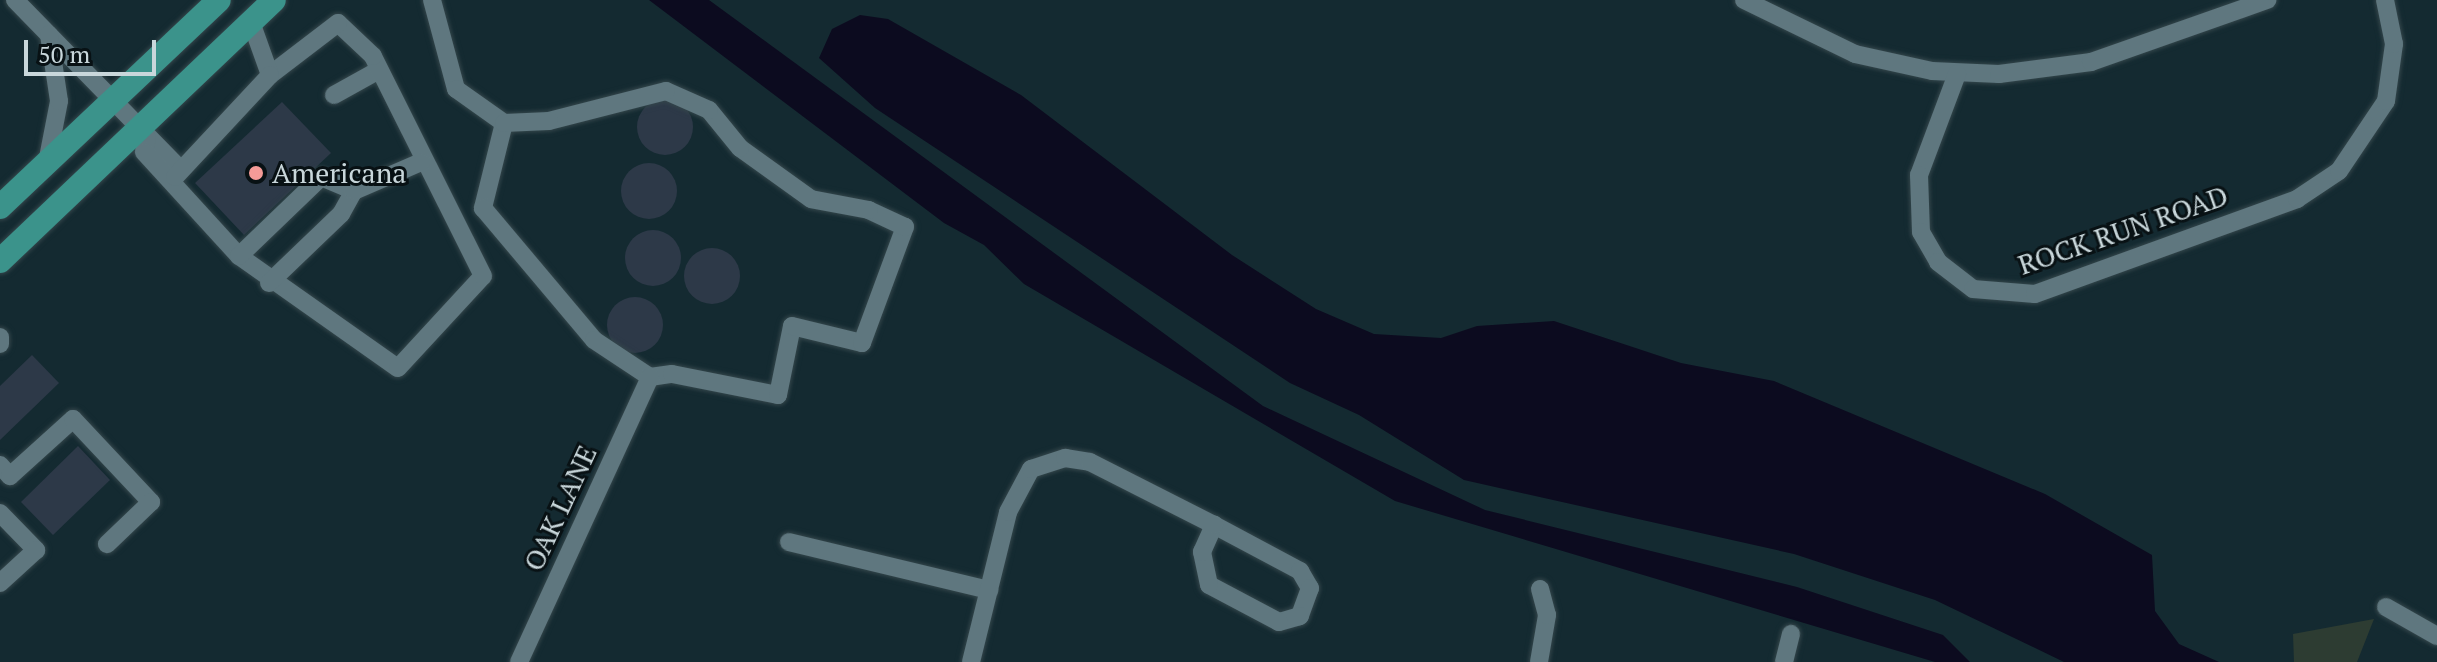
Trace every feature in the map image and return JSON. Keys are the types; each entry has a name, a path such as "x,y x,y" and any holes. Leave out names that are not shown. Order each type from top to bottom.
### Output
{"highway":[{"path":"0,207 219,0"},
{"path":"0,261 144,133 274,0"}],"street":[{"path":"15,0 144,133 157,139 184,162"},
{"path":"432,0 456,89 504,123 549,121 666,91 709,110 740,148 811,199 869,210 905,227 862,343 792,326 778,395 672,374 650,377 572,321 549,284 490,221 481,196 504,123"},
{"path":"1744,0 1842,50 1957,74 2091,62 2267,0"},
{"name":"ROCK RUN ROAD","path":"1957,74 1919,175 1921,232 1938,262 1973,289 2035,294 2297,199 2339,171 2386,101 2394,44 2385,0"},
{"path":"251,22 270,69"},
{"path":"144,133 144,152 170,187 239,256 269,283 398,368 483,276 421,162 379,70 338,23 270,69 184,162 170,187"},
{"path":"47,163 59,101 49,35"},
{"path":"334,95 379,70"},
{"path":"269,283 341,214 354,191 421,162"},
{"path":"239,256 321,177 354,191"},
{"path":"0,337 0,344"},
{"name":"OAK LANE","path":"519,662 650,377"},
{"path":"0,465 10,476 73,419 151,502 107,544"},
{"path":"971,662 1014,494 1045,462 1090,462 1214,525 1300,571 1310,588 1300,616 1279,622 1209,585 1202,552 1214,525"},
{"path":"0,513 36,550 0,583"},
{"path":"789,542 989,590"},
{"path":"1539,662 1547,615 1540,589"},
{"path":"2386,607 2437,636"},
{"path":"1784,662 1791,634"}],"green space":[{"path":"2374,619 2357,662 2294,662 2293,634"}],"water":[{"path":"649,0 709,0 1263,406 1485,510 1797,587 1943,635 1970,662 1935,662 1395,501 1024,284 984,245 944,223"},
{"path":"860,15 888,19 1021,95 1232,255 1316,309 1374,334 1441,338 1477,326 1554,321 1681,363 1774,381 2045,494 2152,555 2155,611 2179,644 2219,662 2064,662 1935,600 1794,554 1464,480 1359,415 1290,383 875,108 819,58 832,29"}],"building":[{"path":"665,99 685,107 693,127 685,147 665,155 645,147 637,127 645,107"},
{"path":"282,102 331,153 244,235 195,183"},
{"path":"649,163 669,171 677,191 669,211 649,219 629,211 621,191 629,171"},
{"path":"653,230 673,238 681,258 673,278 653,286 633,278 625,258 633,238"},
{"path":"712,248 732,256 740,276 732,296 712,304 692,296 684,276 692,256"},
{"path":"635,297 655,305 663,325 655,345 635,353 615,345 607,325 615,305"},
{"path":"32,355 59,383 0,440 0,386"},
{"path":"78,446 110,480 53,535 21,502"}],"place":[{"name":"Americana","path":"256,173"}]}
